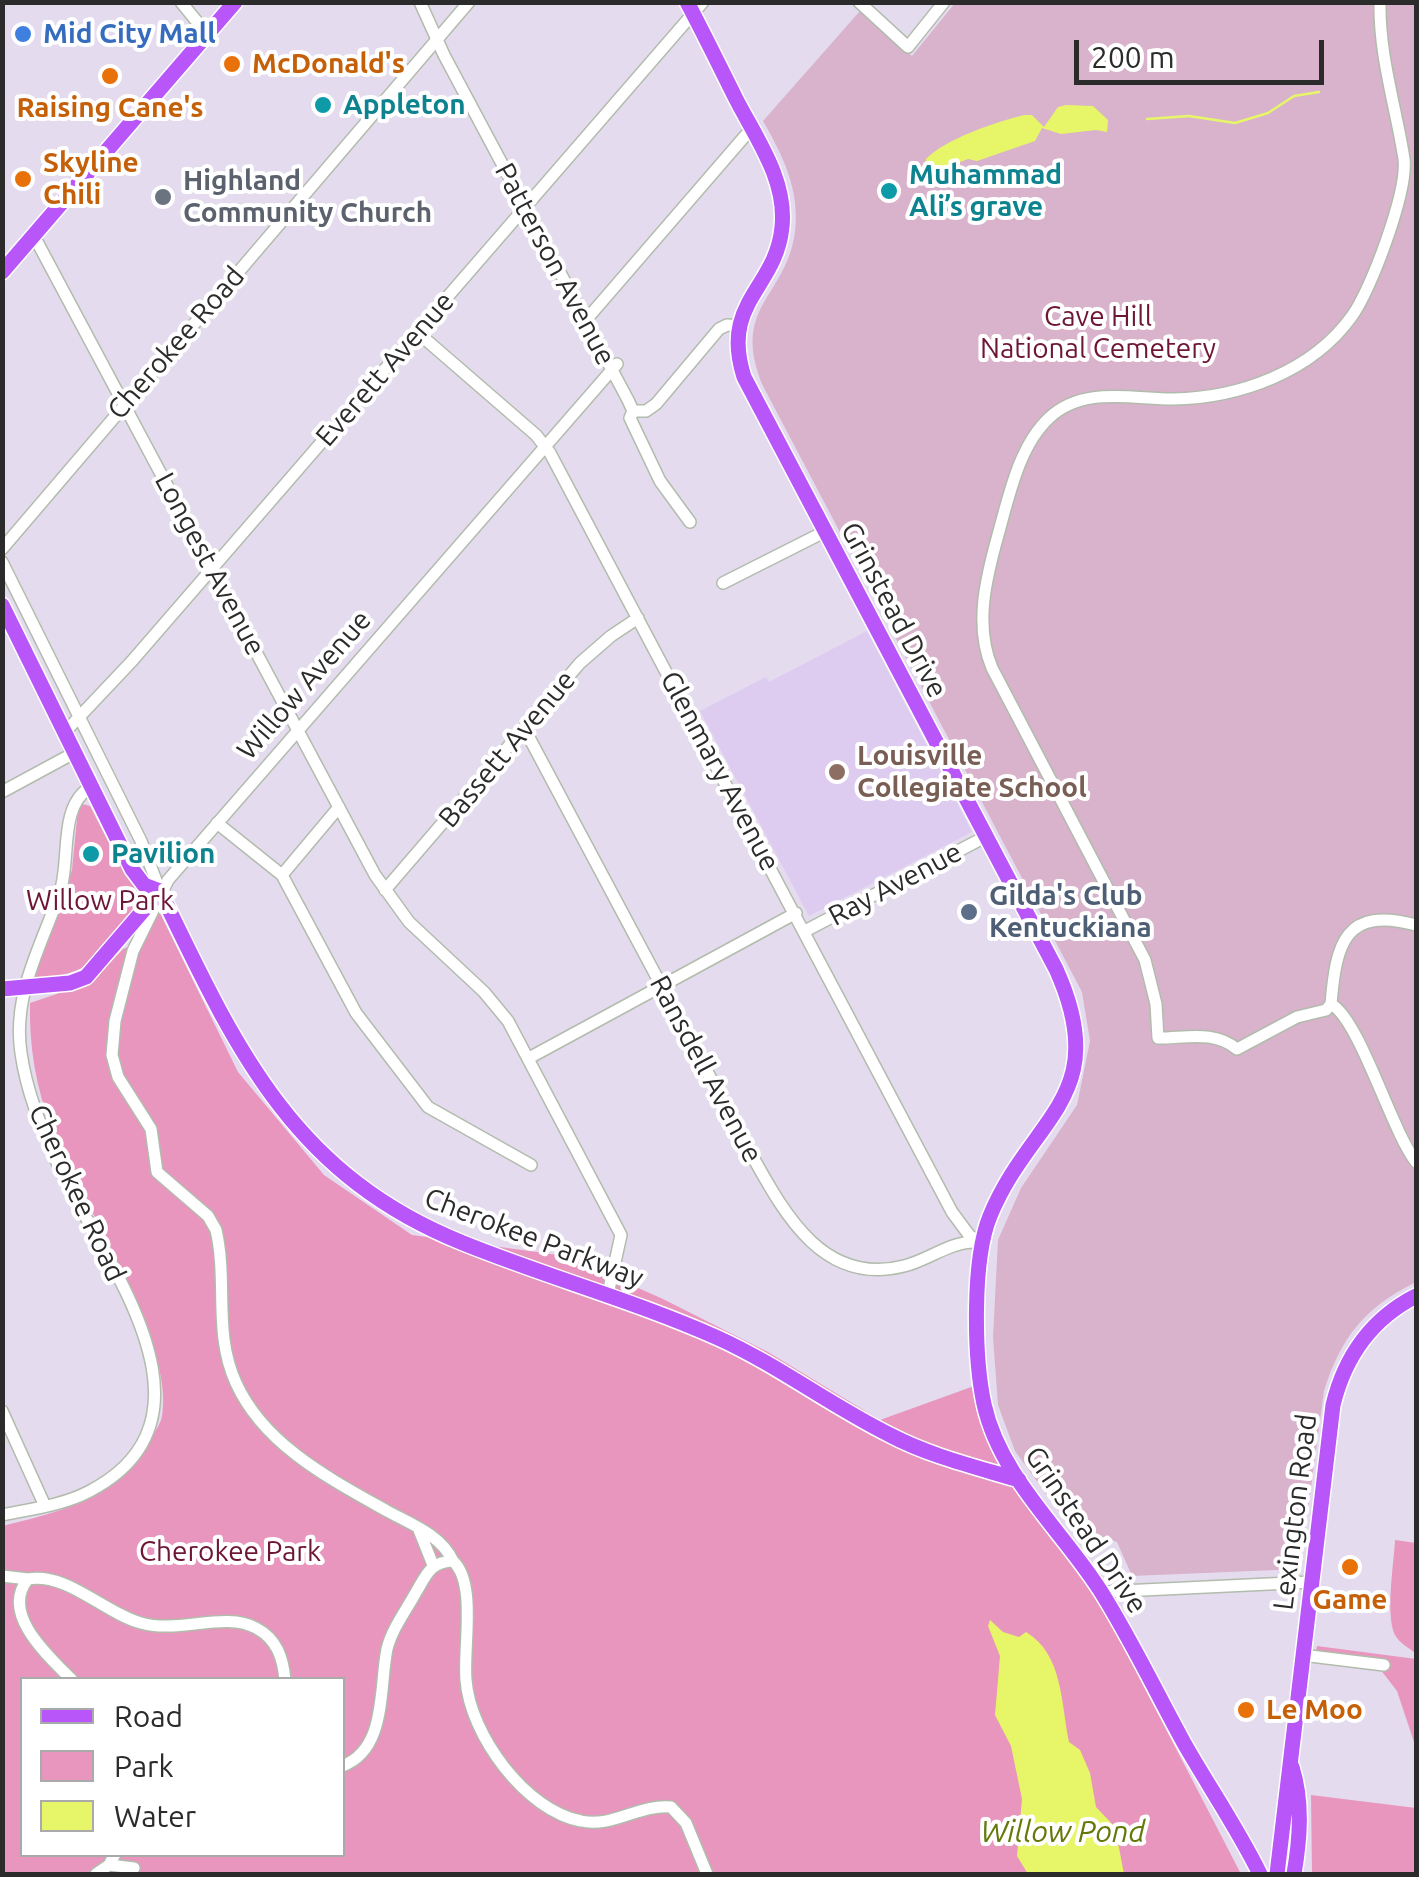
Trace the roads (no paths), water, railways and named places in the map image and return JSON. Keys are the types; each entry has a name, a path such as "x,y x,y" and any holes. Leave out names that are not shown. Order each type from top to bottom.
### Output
{"main road":[{"path":"5,264 34,236 235,2"},
{"path":"694,6 774,174 782,226 775,256 750,296 738,326"},
{"name":"Grinstead Drive","path":"738,326 744,377 1064,988 1073,1014 1076,1046 1060,1107 997,1200 981,1243 980,1376 992,1430 1018,1480 1101,1592 1260,1874"},
{"name":"Cherokee Parkway","path":"2,605 132,870 144,885 160,891 243,1055 281,1110 311,1142 374,1195 460,1242 608,1294 741,1349 889,1435 1018,1480"},
{"name":"Willow Avenue","path":"2,989 70,983 86,976 160,891"},
{"name":"Lexington Road","path":"1277,1874 1333,1405 1352,1353 1368,1331 1416,1296"},
{"name":"Lexington Road","path":"1292,1767 1299,1813 1294,1874"}],"street":[{"path":"181,2 206,34"},
{"name":"Patterson Avenue","path":"420,2 614,367 633,410 630,418 660,481 690,522"},
{"name":"Cherokee Road","path":"2,550 470,2"},
{"path":"859,2 908,47 944,2"},
{"path":"1380,2 1383,55 1404,172 1385,240 1352,316 1300,364 1255,384 1177,399 1098,397 1059,410 1037,432 1020,465 993,553 984,602 985,651 1146,960 1156,1004 1158,1038 1207,1036 1225,1039 1237,1049 1297,1017 1326,1010 1331,1004 1338,952 1351,930 1381,919 1416,926"},
{"name":"Everett Avenue","path":"64,733 526,207 694,6"},
{"path":"586,320 751,128"},
{"name":"Longest Avenue","path":"34,236 384,890 419,933 484,992 508,1021 620,1231 608,1294"},
{"path":"633,410 646,411 656,404 719,329 738,326"},
{"name":"Glenmary Avenue","path":"417,332 545,446 952,1212 981,1243"},
{"name":"Willow Avenue","path":"160,891 614,367"},
{"path":"723,583 824,532"},
{"name":"Cherokee Parkway","path":"2,562 152,865 160,891"},
{"name":"Bassett Avenue","path":"384,890 594,649 638,618"},
{"name":"Ransdell Avenue","path":"524,728 777,1201 818,1248 849,1264 884,1269 922,1260 962,1242 981,1243"},
{"path":"2,792 74,754"},
{"name":"Cherokee Road","path":"2,1515 92,1490 134,1459 152,1426 156,1392 153,1368 136,1319 64,1178 35,1108 19,1040 24,988 62,887 70,817 76,799 90,788"},
{"path":"282,875 339,808"},
{"path":"217,823 282,875 356,1013 428,1107 532,1165"},
{"name":"Ray Avenue","path":"806,931 986,837"},
{"path":"160,891 130,962 115,1021 112,1055 118,1077 151,1130 158,1172 208,1216 216,1230 222,1332 228,1366 245,1399 285,1446 328,1478 437,1540 453,1561 466,1580 466,1681 473,1712 502,1762 526,1793 558,1814 586,1822 606,1822 650,1806 671,1807 686,1823 707,1874"},
{"name":"Ray Avenue","path":"528,1058 796,913"},
{"path":"1331,1004 1338,1008 1356,1039 1416,1162"},
{"path":"2,1411 45,1506"},
{"path":"419,1530 433,1565"},
{"path":"345,1764 360,1757 372,1740 390,1639 425,1574 433,1565 453,1561"},
{"path":"2,1576 56,1580 118,1614 152,1626 247,1624 274,1643 285,1677"},
{"path":"28,1580 6,1602 28,1640 69,1677"},
{"path":"1101,1592 1312,1582"},
{"path":"1302,1655 1384,1665"},
{"path":"96,1874 112,1860 134,1866"}],"water":[{"path":"1093,106 1108,120 1107,132 1061,134 1042,128 1035,141 977,161 968,159 936,171 927,168 926,159 958,138 1024,115 1032,115 1044,127 1058,107"},
{"name":"Willow Pond","path":"990,1620 1003,1632 1019,1637 1026,1632 1038,1641 1054,1666 1069,1742 1080,1750 1090,1773 1096,1807 1115,1827 1124,1874 1028,1874 1017,1856 1022,1799 1011,1746 995,1715 1000,1656 988,1626"}],"waterway":[{"path":"1147,119 1189,116 1235,123 1268,113 1294,96 1319,92"}],"place":[{"name":"Mid City Mall","path":"23,34"},
{"name":"McDonald's","path":"232,64"},
{"name":"Raising Cane's","path":"110,76"},
{"name":"Appleton","path":"323,105"},
{"name":"Skyline Chili","path":"23,179"},
{"name":"Muhammad Ali’s grave","path":"889,191"},
{"name":"Highland Community Church","path":"163,197"},
{"name":"Louisville Collegiate School","path":"837,772"},
{"name":"Pavilion","path":"91,854"},
{"name":"Gilda's Club Kentuckiana","path":"969,912"},
{"name":"Game","path":"1350,1567"},
{"name":"Le Moo","path":"1246,1710"}],"park label":[{"name":"Cave Hill National Cemetery","path":"1098,333"},
{"name":"Willow Park","path":"100,901"},
{"name":"Cherokee Park","path":"230,1552"}]}
